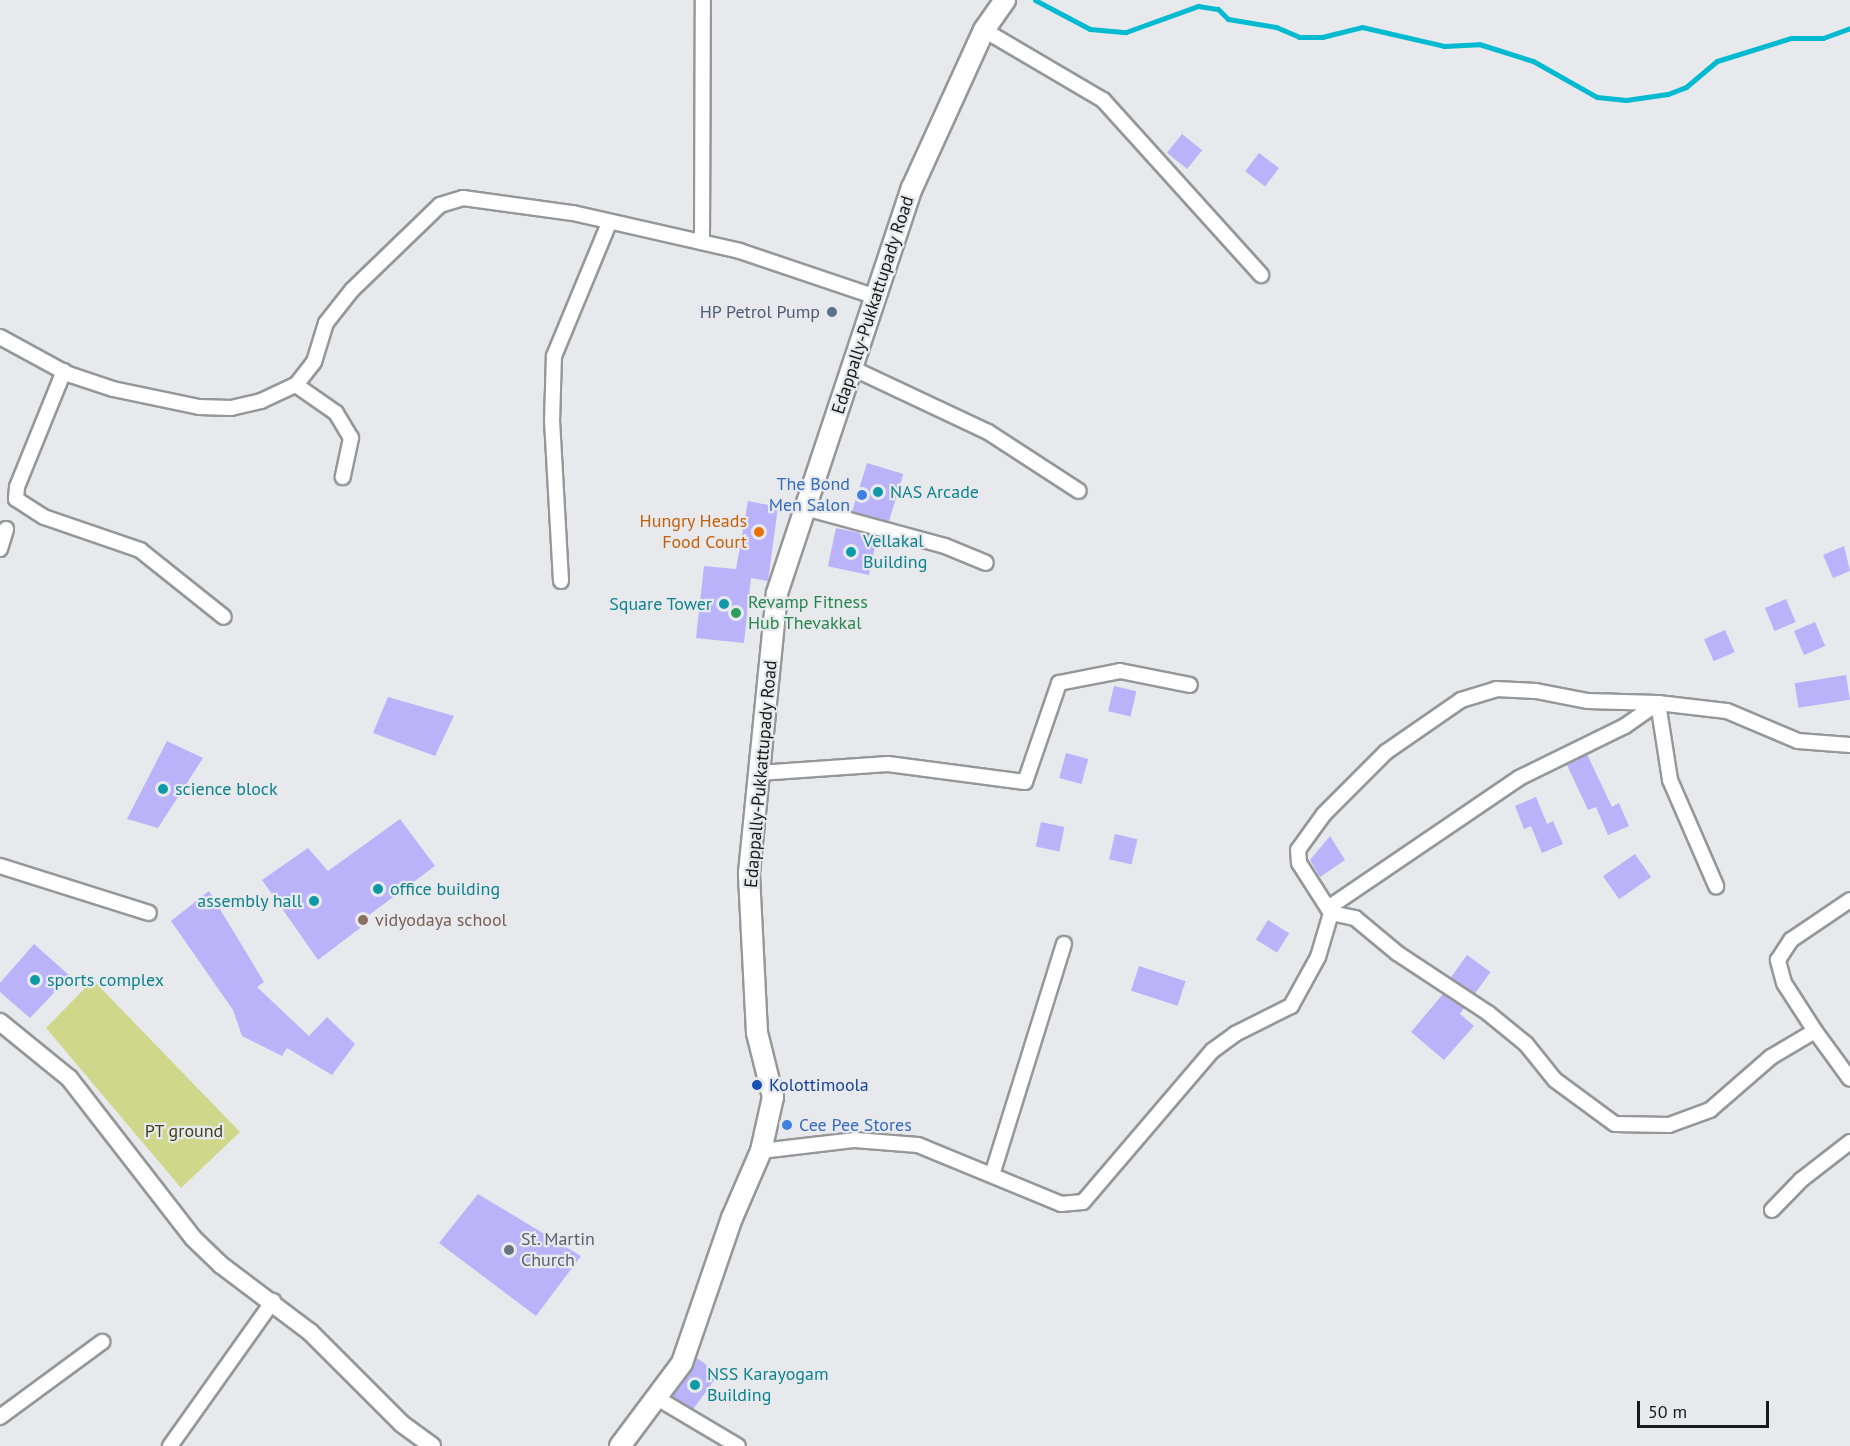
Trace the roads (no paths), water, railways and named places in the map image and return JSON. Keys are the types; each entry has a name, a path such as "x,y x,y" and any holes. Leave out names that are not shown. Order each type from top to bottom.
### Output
{"main road":[{"name":"Edappally-Pukkattupady Road","path":"620,1446 682,1363 732,1218 761,1151 773,1097 757,1033 750,885 777,593 912,188 984,30 1005,0"}],"street":[{"path":"702,242 703,0"},
{"path":"984,30 1103,100 1262,275"},
{"path":"0,337 64,371 113,389 200,407 231,408 261,401 296,385 314,362 327,322 345,298 440,205 463,198 573,213 740,251 876,297"},
{"path":"561,581 552,422 554,356 601,249 609,222"},
{"path":"852,368 988,432 1079,491"},
{"path":"64,371 17,487 16,499 44,517 140,550 224,617"},
{"path":"296,385 336,413 351,438 343,477"},
{"path":"805,508 945,546 986,563"},
{"path":"0,549 6,529"},
{"path":"759,773 888,764 1025,782 1059,683 1120,671 1190,685"},
{"path":"1815,1031 1771,1057 1710,1110 1670,1125 1615,1124 1555,1080 1526,1044 1488,1012 1397,953 1355,918 1330,911 1299,863 1298,849 1348,788 1386,752 1431,718 1461,700 1496,690 1536,691 1588,701 1658,703 1727,711 1798,741 1850,745"},
{"path":"1658,703 1670,780 1716,886"},
{"path":"761,1151 887,1140 918,1145 1061,1204 1083,1202 1212,1051 1235,1034 1291,1006 1318,957 1330,911 1520,778 1625,726 1658,703"},
{"path":"0,866 149,913"},
{"path":"1850,900 1791,940 1778,960 1784,983 1850,1079"},
{"path":"992,1175 1064,944"},
{"path":"0,1022 69,1078 193,1238 221,1265 273,1301 363,1382 402,1424 432,1446"},
{"path":"1772,1210 1802,1180 1850,1142"},
{"path":"170,1446 273,1301"},
{"path":"0,1417 102,1342"},
{"path":"657,1398 738,1446"}],"waterway":[{"path":"1035,0 1090,29 1126,32 1198,6 1218,9 1228,19 1276,27 1299,37 1322,37 1362,27 1444,46 1479,44 1533,61 1597,97 1626,100 1668,94 1686,87 1717,61 1791,38 1823,38 1850,28"}],"place":[{"name":"HP Petrol Pump","path":"832,312"},
{"name":"NAS Arcade","path":"878,492"},
{"name":"The Bond Men Salon","path":"862,495"},
{"name":"Hungry Heads Food Court","path":"759,532"},
{"name":"Vellakal Building","path":"851,552"},
{"name":"Square Tower","path":"724,604"},
{"name":"Revamp Fitness Hub Thevakkal","path":"736,613"},
{"name":"science block","path":"163,789"},
{"name":"office building","path":"378,889"},
{"name":"assembly hall","path":"314,901"},
{"name":"vidyodaya school","path":"363,920"},
{"name":"sports complex","path":"35,980"},
{"name":"Kolottimoola","path":"757,1085"},
{"name":"Cee Pee Stores","path":"787,1125"},
{"name":"St. Martin Church","path":"509,1250"},
{"name":"NSS Karayogam Building","path":"695,1385"}],"park label":[{"name":"PT ground","path":"184,1131"}]}
